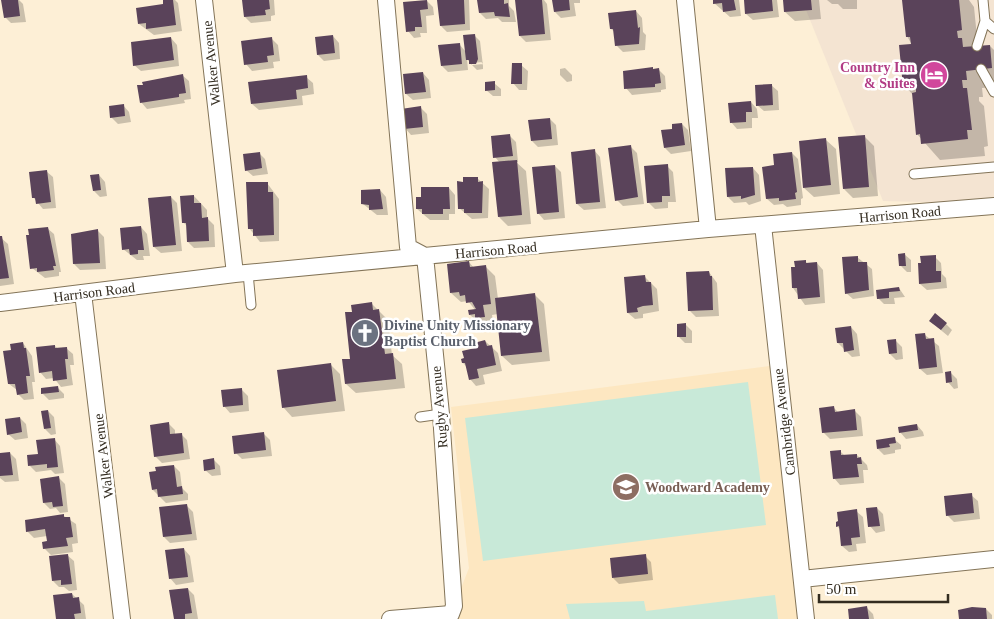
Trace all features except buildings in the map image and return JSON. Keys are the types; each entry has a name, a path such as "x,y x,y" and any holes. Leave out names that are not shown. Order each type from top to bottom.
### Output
{"street":[{"name":"Walker Avenue","path":"204,0 241,274"},
{"path":"386,0 408,247 425,256"},
{"path":"685,0 708,229"},
{"name":"Harrison Road","path":"0,303 241,274 425,256 708,229 994,206"},
{"name":"Cambridge Avenue","path":"762,225 806,619"},
{"name":"Rugby Avenue","path":"390,619 451,614 454,606 441,414 425,256"},
{"name":"Walker Avenue","path":"84,293 122,619"},
{"path":"802,579 994,558"}],"lane":[{"path":"977,46 985,21 983,0"},
{"path":"985,21 994,29"},
{"path":"981,70 994,92"},
{"path":"914,174 994,167"},
{"path":"241,274 250,306"},
{"path":"420,417 441,414"}],"shaded area":[{"path":"802,0 994,0 994,204 883,201"},
{"name":"Woodward Academy","path":"777,365 806,619 408,619 454,606 469,568 451,407"}],"green space":[{"path":"748,382 766,525 483,561 465,418"},
{"path":"775,595 778,619 570,619 566,604 644,601 646,611"}],"place":[{"name":"Country Inn & Suites","path":"934,75"},
{"name":"Divine Unity Missionary Baptist Church","path":"365,333"},
{"name":"Woodward Academy","path":"626,487"}]}
